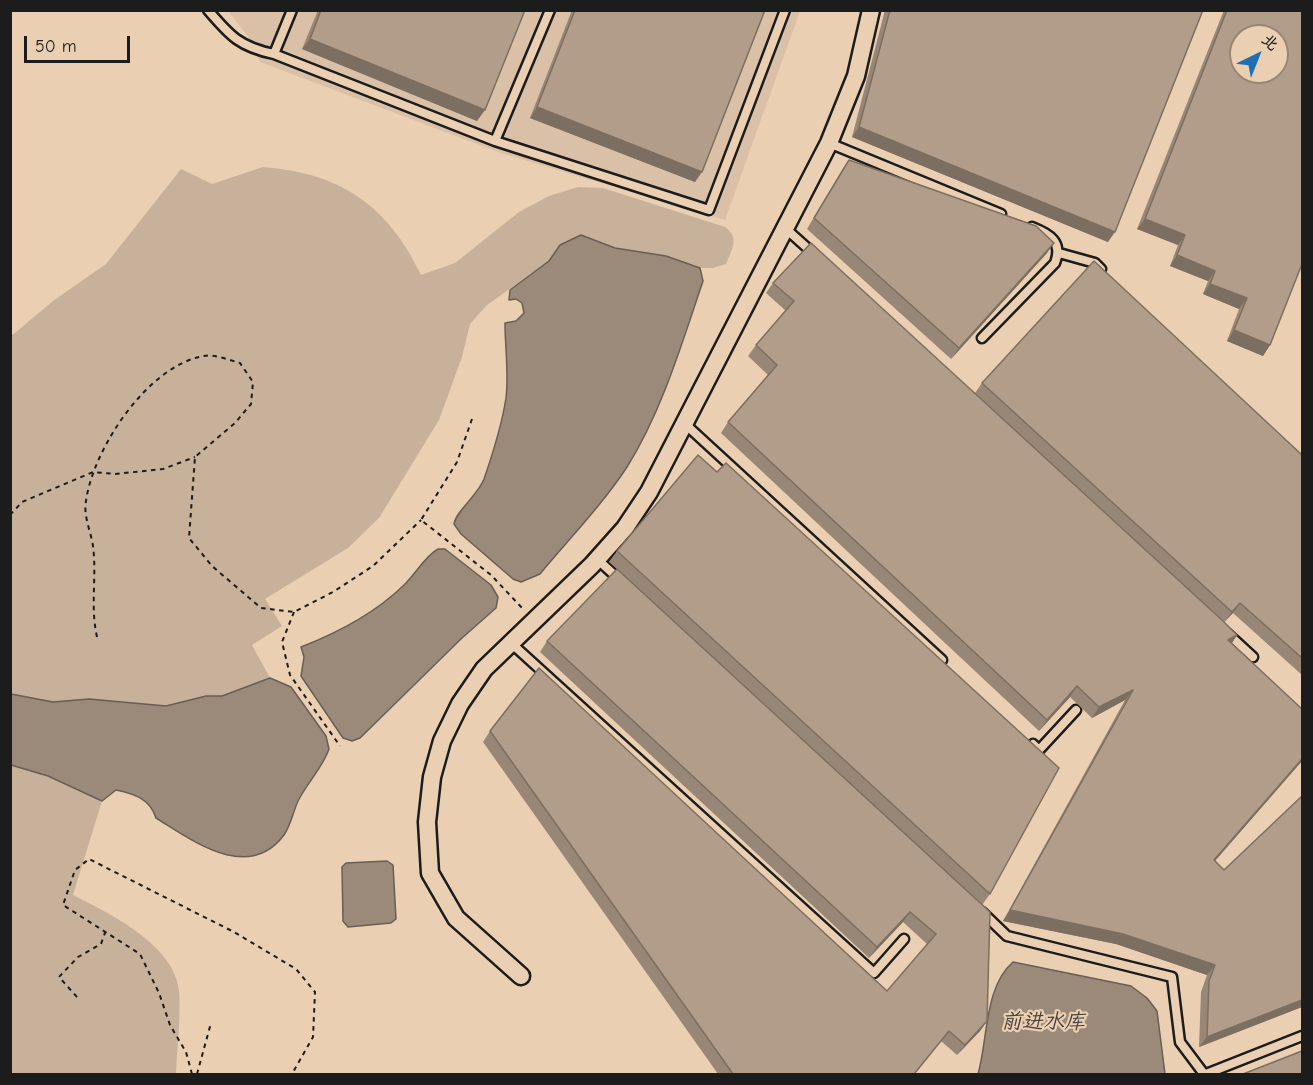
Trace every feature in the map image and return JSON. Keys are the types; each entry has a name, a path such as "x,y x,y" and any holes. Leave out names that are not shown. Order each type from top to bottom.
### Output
{"street":[{"path":"521,976 456,918 430,873 427,822 432,777 442,741 460,704 484,669 597,559 625,528 649,492 829,143 856,76 871,10"}],"lane":[{"path":"208,10 232,38 254,50 274,54 495,141 709,210 785,10"},
{"path":"274,54 292,10"},
{"path":"495,141 550,10"},
{"path":"829,143 1014,219"},
{"path":"982,338 1055,263 1059,253 1057,243 1047,233 1025,224"},
{"path":"785,228 821,260"},
{"path":"1059,253 1095,263 1112,279"},
{"path":"684,423 953,670"},
{"path":"597,559 632,591"},
{"path":"1218,625 1253,657"},
{"path":"512,643 874,974 904,939"},
{"path":"1022,734 1039,750 1076,710"},
{"path":"973,904 1008,936 1172,977 1180,1042 1205,1074 1302,1036"}],"path":[{"path":"10,515 22,502 93,472 115,474 163,469 195,457 235,423 250,404 253,382 240,363 205,356 179,366 142,391 93,472 85,503 93,547 95,573 92,613 97,637"},
{"path":"195,457 189,538 212,566 261,608 294,612 333,592 373,566 422,520 457,462 472,419"},
{"path":"422,520 491,575 534,620"},
{"path":"294,612 282,642 290,675 340,746"},
{"path":"192,1074 186,1052 170,1025 159,993 140,954 106,930 63,905 75,870 89,859 234,932 296,969 315,992 313,1037 292,1074"},
{"path":"77,997 59,977 78,957 101,944 106,930"},
{"path":"197,1074 211,1023"}],"shaded area":[{"path":"228,11 800,11 725,220 501,153 260,62 247,35"},
{"path":"263,167 291,170 316,177 338,185 359,197 393,229 421,275 455,263 519,212 549,196 578,187 603,188 725,227 732,235 733,244 726,264 713,268 700,268 666,256 615,248 581,235 561,245 549,261 487,305 470,324 462,357 439,420 379,518 348,548 265,599 282,626 252,645 270,678 222,696 206,696 166,706 89,699 53,702 11,694 10,337 53,301 106,264 181,169 212,184"},
{"path":"11,765 48,776 102,801 73,895 138,932 166,959 175,974 179,991 176,1074 11,1074"}],"water":[{"path":"581,235 615,248 666,256 700,268 703,281 661,400 627,467 596,508 540,574 521,582 513,579 461,534 454,524 484,479 502,418 507,380 505,323 516,321 524,313 522,303 516,299 509,300 510,290 549,261 560,245"},
{"path":"438,549 445,549 491,585 498,597 496,608 462,638 360,738 352,741 343,738 301,676 304,657 301,647 342,629 380,605 403,586"},
{"path":"270,678 291,687 326,736 329,749 298,801 284,835 270,849 254,856 237,857 203,846 156,818 146,802 129,793 116,790 102,801 48,776 11,765 11,694 53,702 89,699 166,706 206,696 222,696"},
{"path":"387,861 393,865 396,919 391,923 348,927 343,921 342,867 346,863"},
{"name":"前进水库","path":"1013,962 1131,986 1147,998 1157,1011 1165,1074 978,1074 992,999 997,985"}],"building":[{"path":"321,10 525,10 485,110 310,39"},
{"path":"575,10 765,10 702,172 537,107"},
{"path":"890,10 1203,10 1115,232 859,127"},
{"path":"1227,10 1302,10 1302,264 1270,345 1234,330 1247,298 1210,284 1215,271 1177,255 1185,235 1145,219"},
{"path":"849,160 1036,226 1054,243 959,348 814,218"},
{"path":"811,243 1223,621 1237,635 1228,640 1302,709 1302,759 1214,860 1224,870 1302,796 1302,1000 1207,1037 1209,981 1215,965 1123,934 1010,910 1133,690 1099,707 1077,686 1047,720 728,422 777,365 756,345 794,301 773,283"},
{"path":"1094,261 1302,455 1302,658 1240,603 1232,612 982,383"},
{"path":"698,455 717,472 726,463 1059,768 990,894 617,551"},
{"path":"617,569 990,912 987,1021 965,1045 949,1031 914,1074 733,1074 490,731 539,668 887,991 936,934 910,912 877,947 547,641"},
{"path":"1302,1051 1302,1074 1243,1074"}]}
